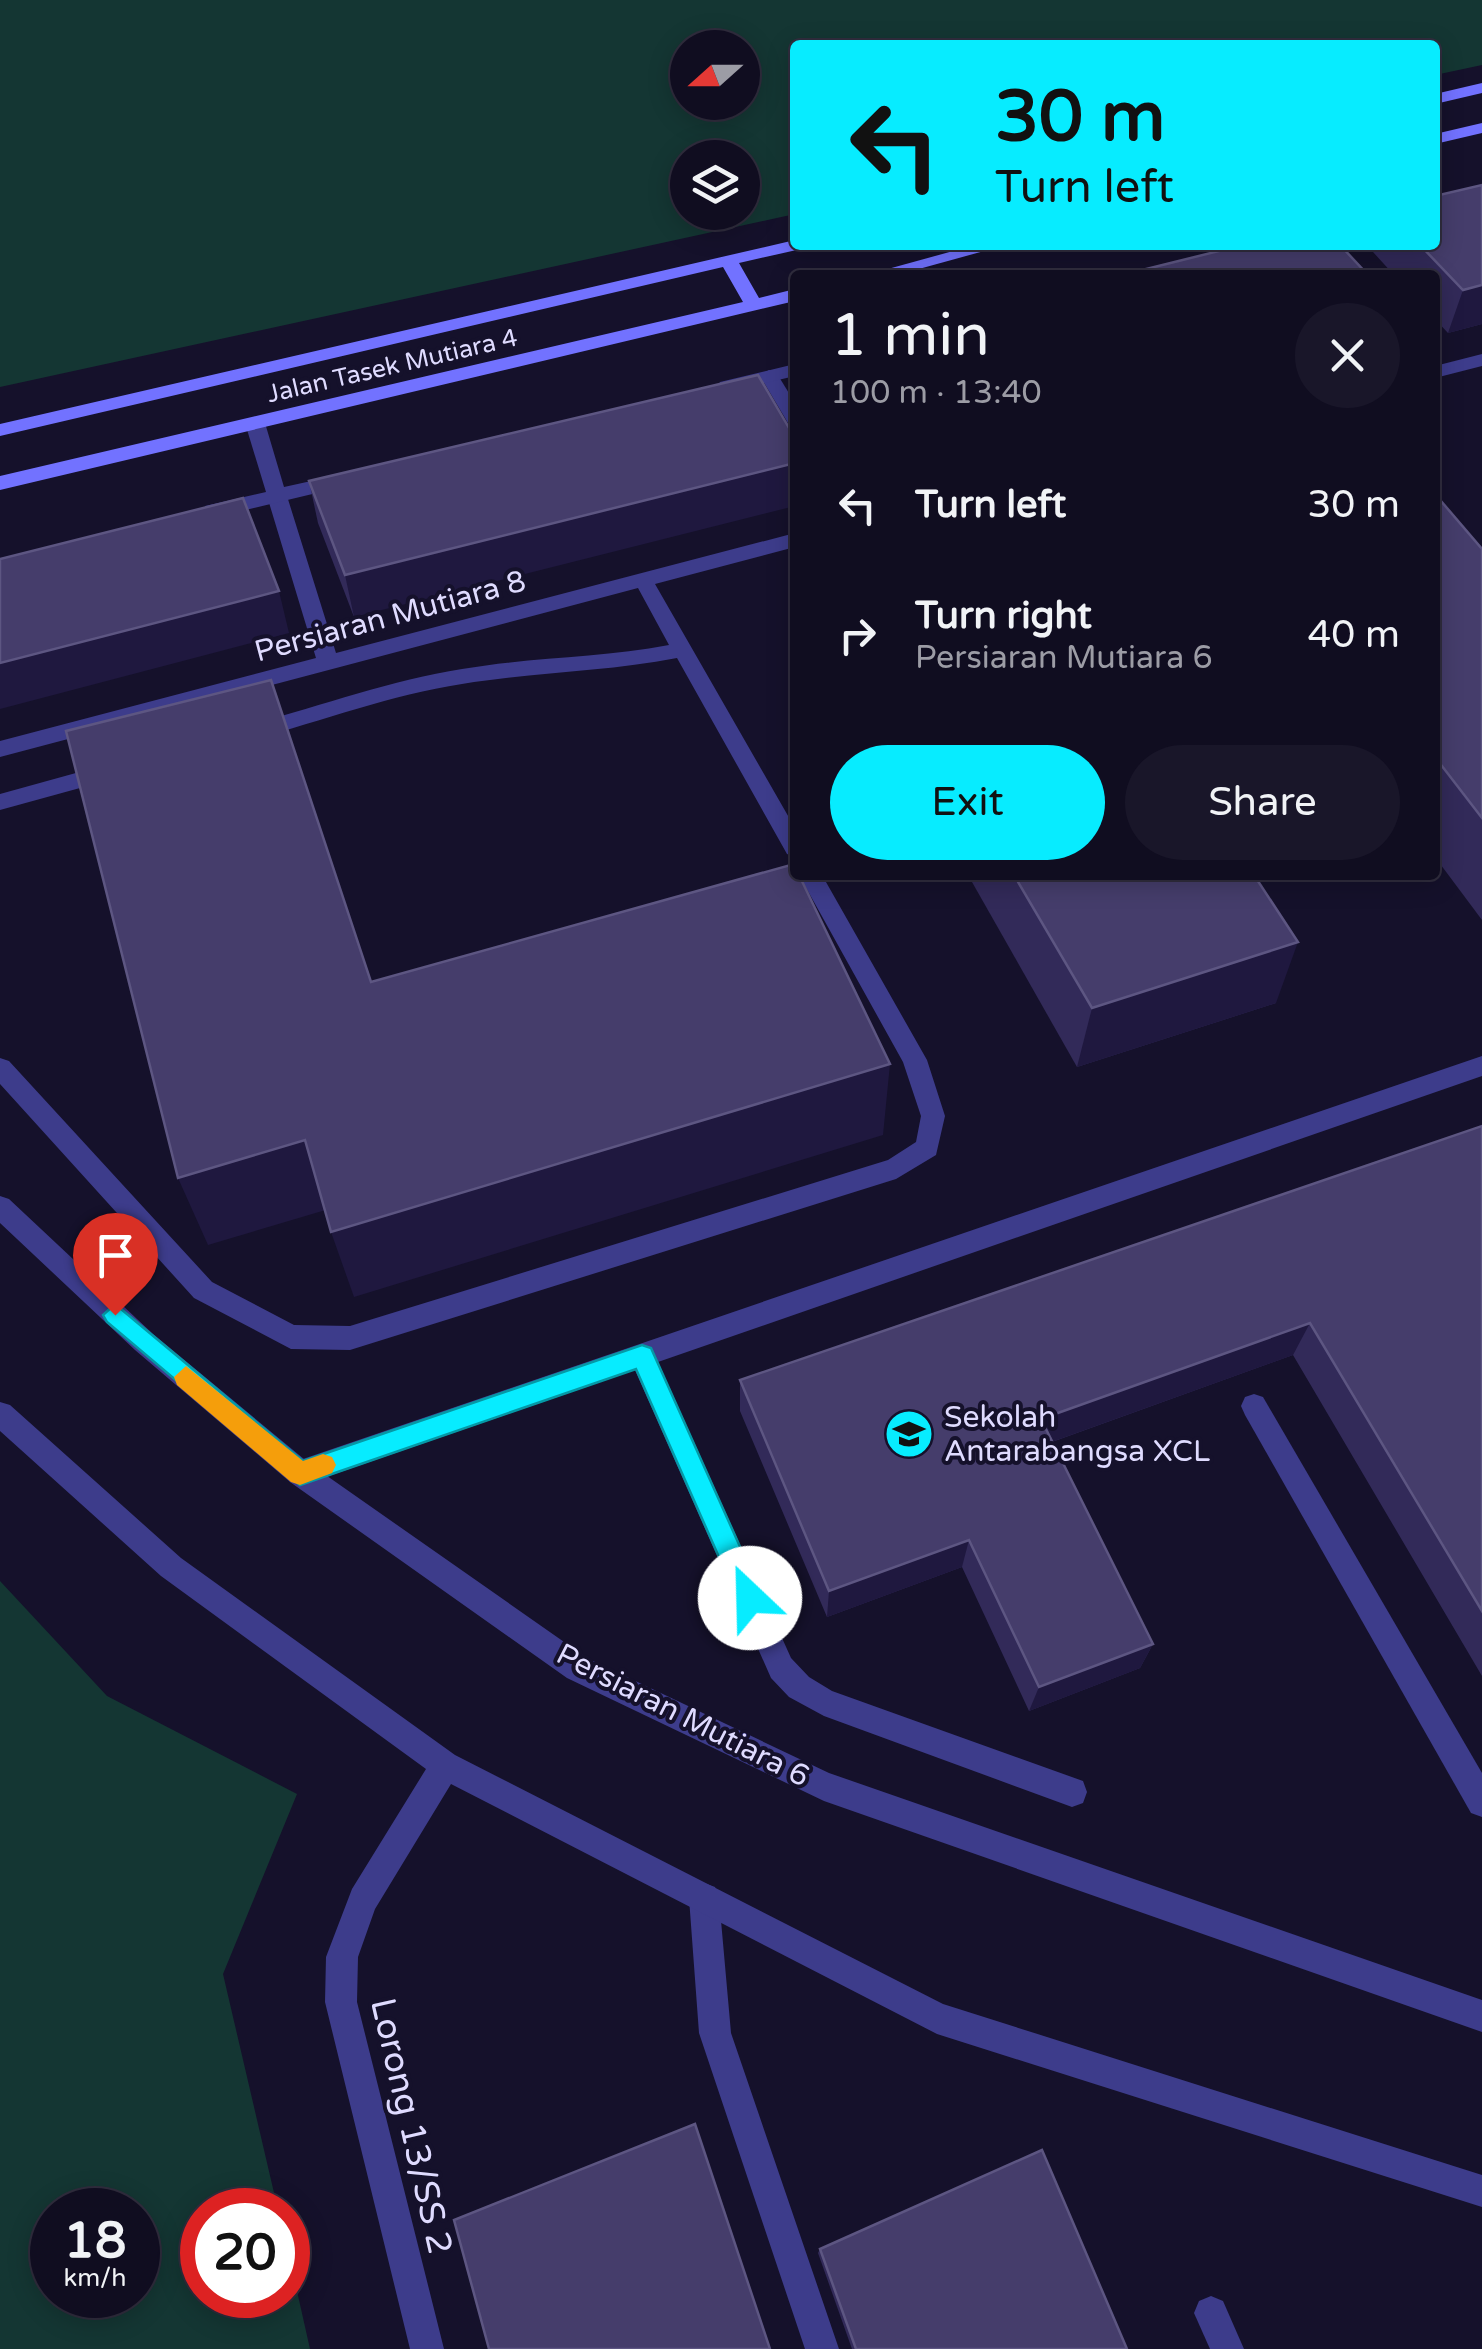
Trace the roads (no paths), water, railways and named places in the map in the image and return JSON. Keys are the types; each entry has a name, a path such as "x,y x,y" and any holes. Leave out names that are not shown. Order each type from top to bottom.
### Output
{"street":[{"path":"1440,97 1482,88"},
{"path":"1440,138 1482,128"},
{"name":"Jalan Tasek Mutiara 4","path":"0,430 790,245"},
{"path":"895,270 976,250"},
{"path":"728,260 754,304"},
{"name":"Jalan Tasek Mutiara 4","path":"0,483 790,295"},
{"path":"1440,371 1482,360"},
{"path":"712,390 790,371"},
{"path":"769,376 790,412"},
{"path":"255,423 328,663"},
{"path":"184,517 371,473"},
{"name":"Persiaran Mutiara 8","path":"0,750 790,541"},
{"path":"643,580 790,839"},
{"path":"238,736 456,676 530,666 606,664 682,650"},
{"path":"0,802 129,766"},
{"path":"0,1068 204,1290 292,1337 350,1338 896,1168 927,1148 933,1116 915,1060 813,880"},
{"path":"300,1474 1482,1066"},
{"name":"Persiaran Mutiara 6","path":"0,1207 144,1342 300,1474 576,1668 824,1786 1482,2016"},
{"path":"642,1356 781,1668 799,1687 824,1702 1072,1792"},
{"path":"1254,1406 1482,1802"},
{"path":"0,1414 171,1567 445,1765 937,2018 1482,2191"},
{"name":"Lorong 13/SS 2","path":"427,2349 341,2002 342,1957 363,1900 445,1765"},
{"path":"704,1898 715,2032 822,2349"},
{"path":"1210,2312 1227,2349"}],"place":[{"name":"Sekolah Antarabangsa XCL","path":"909,1434"}]}
